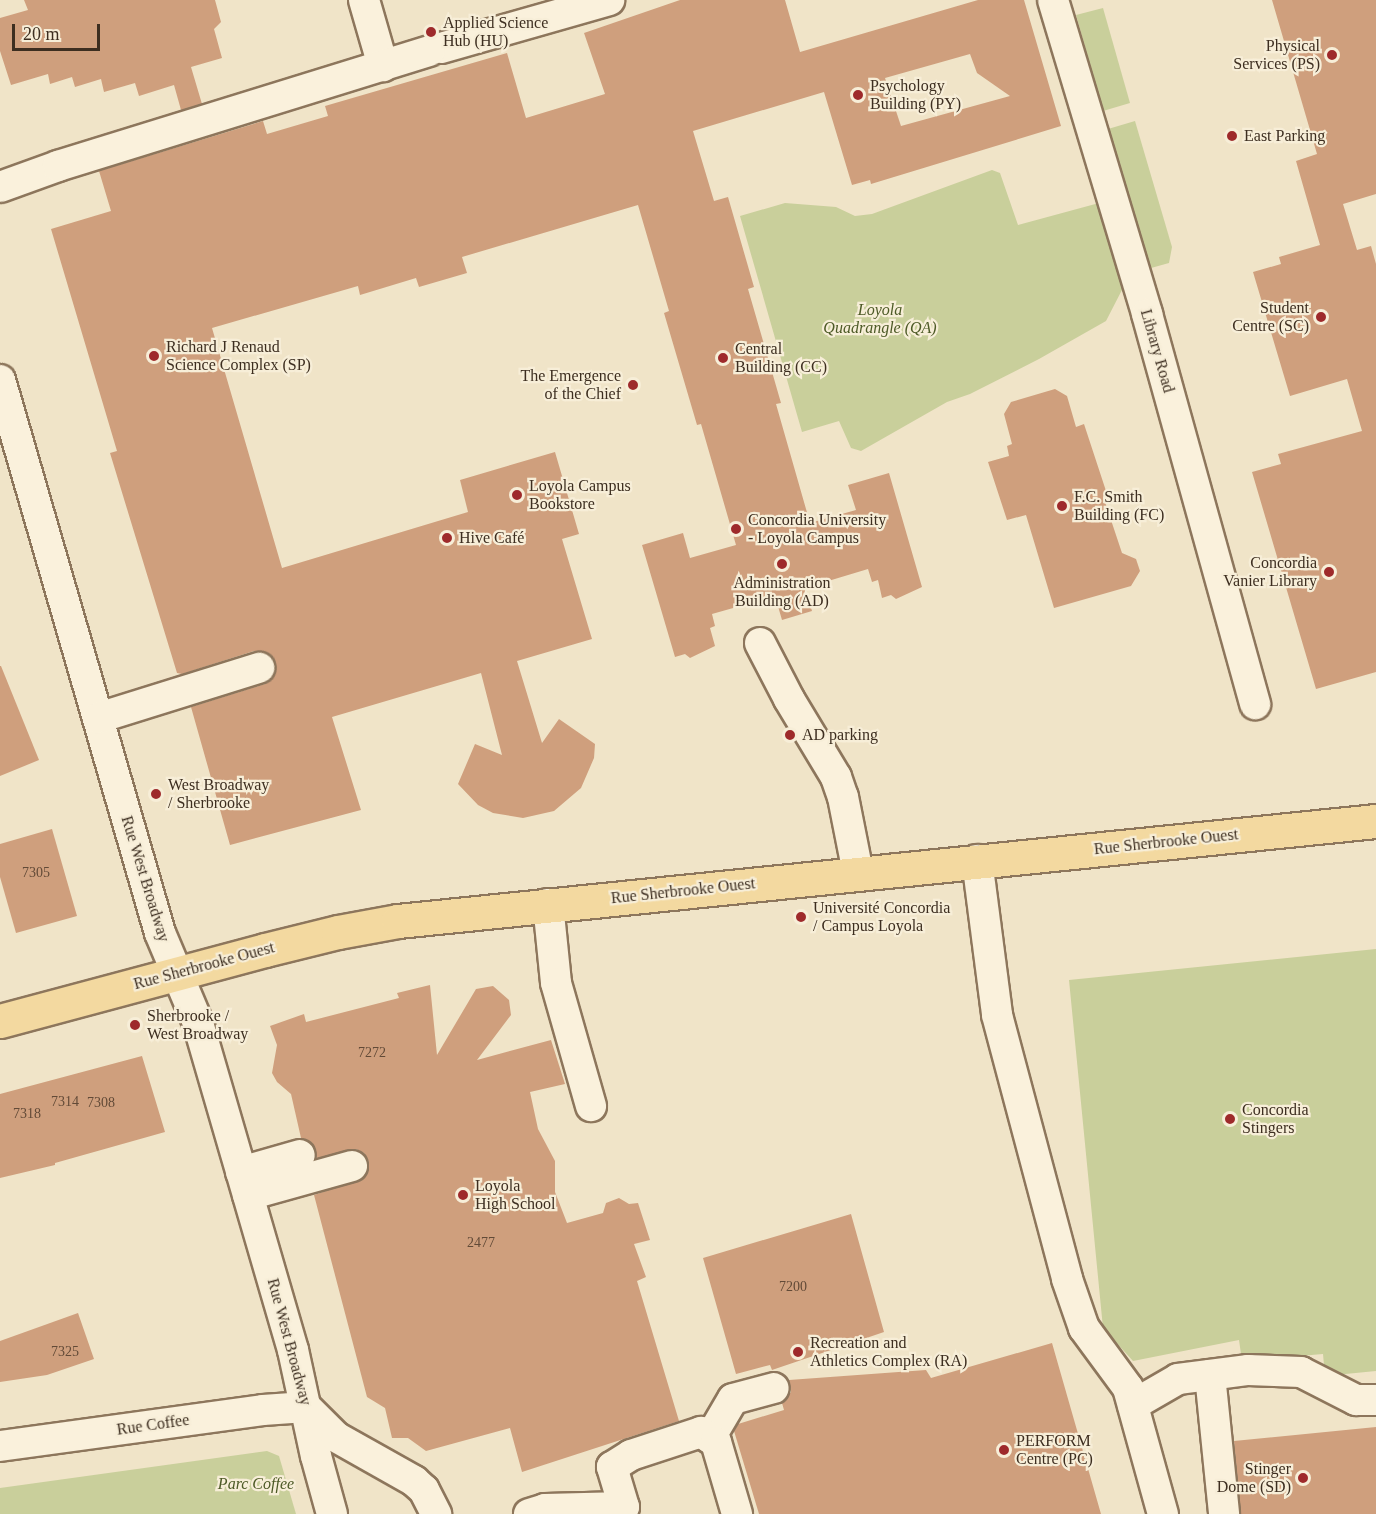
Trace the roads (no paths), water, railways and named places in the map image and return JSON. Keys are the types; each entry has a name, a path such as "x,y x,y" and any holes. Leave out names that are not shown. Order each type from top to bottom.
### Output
{"main road":[{"name":"Rue Sherbrooke Ouest","path":"0,1021 177,972 348,930 436,916 1376,821"}],"street":[{"path":"364,0 383,66"},
{"path":"0,187 58,166 436,49 609,0"},
{"name":"Library Road","path":"1053,0 1147,314 1255,704"},
{"name":"Rue West Broadway","path":"0,380 160,933 198,1023 245,1183 293,1350 315,1456 332,1514"},
{"path":"760,643 789,699 836,777 843,797 858,873"},
{"path":"98,718 259,668"},
{"path":"977,860 998,1015 1067,1279 1084,1328 1128,1388 1163,1514"},
{"path":"548,904 556,983 591,1106"},
{"path":"245,1183 300,1155"},
{"path":"245,1183 352,1166"},
{"path":"1133,1405 1168,1383 1248,1370 1301,1372 1356,1400 1376,1400"},
{"path":"1210,1375 1224,1514"},
{"path":"710,1438 733,1399 774,1388"},
{"path":"306,1407 336,1437 414,1481 424,1490 436,1514"},
{"name":"Rue Coffee","path":"0,1446 263,1410 306,1407"},
{"path":"529,1514 545,1509 624,1507 612,1467 631,1455 701,1432 716,1442 737,1514"}],"place":[{"name":"Applied Science Hub (HU)","path":"431,32"},
{"name":"Physical Services (PS)","path":"1332,55"},
{"name":"Psychology Building (PY)","path":"858,95"},
{"name":"East Parking","path":"1232,136"},
{"name":"Student Centre (SC)","path":"1321,317"},
{"name":"Richard J Renaud Science Complex (SP)","path":"154,356"},
{"name":"Central Building (CC)","path":"723,358"},
{"name":"The Emergence of the Chief","path":"633,385"},
{"name":"Loyola Campus Bookstore","path":"517,495"},
{"name":"F.C. Smith Building (FC)","path":"1062,506"},
{"name":"Concordia University - Loyola Campus","path":"736,529"},
{"name":"Hive Café","path":"447,538"},
{"name":"Administration Building (AD)","path":"782,564"},
{"name":"Concordia Vanier Library","path":"1329,572"},
{"name":"AD parking","path":"790,735"},
{"name":"West Broadway / Sherbrooke","path":"156,794"},
{"name":"Université Concordia / Campus Loyola","path":"801,917"},
{"name":"Sherbrooke / West Broadway","path":"135,1025"},
{"name":"Concordia Stingers","path":"1230,1119"},
{"name":"Loyola High School","path":"463,1195"},
{"name":"Recreation and Athletics Complex (RA)","path":"798,1352"},
{"name":"PERFORM Centre (PC)","path":"1004,1450"},
{"name":"Stinger Dome (SD)","path":"1303,1478"}],"park label":[{"name":"Loyola Quadrangle (QA)","path":"880,319"},
{"name":"Parc Coffee","path":"256,1484"}]}
